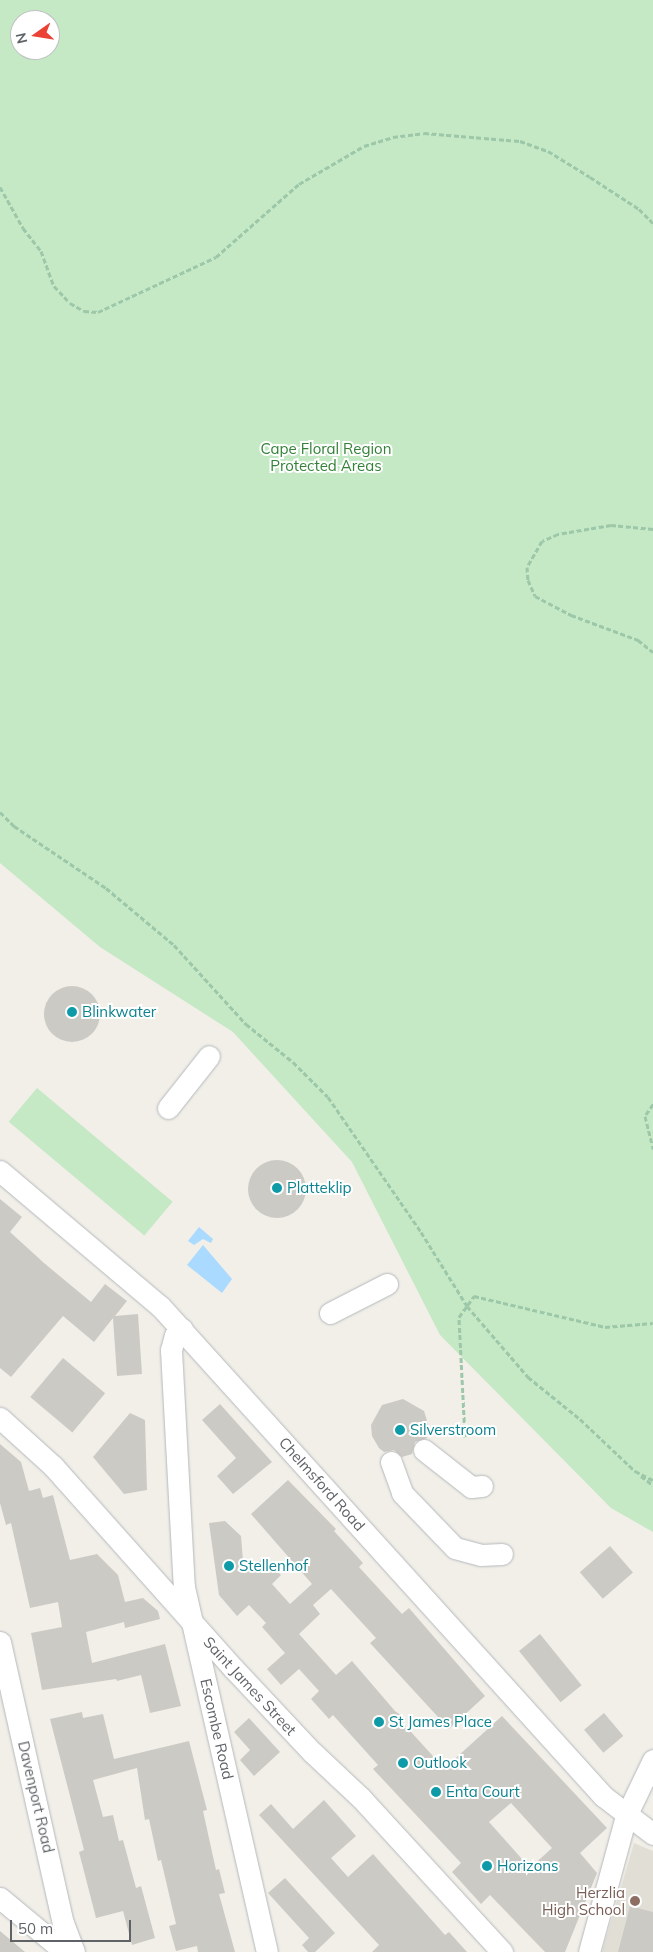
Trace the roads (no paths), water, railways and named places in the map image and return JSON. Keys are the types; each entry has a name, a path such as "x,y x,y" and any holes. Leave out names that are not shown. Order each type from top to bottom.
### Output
{"street":[{"path":"168,1108 209,1056"},
{"name":"Chelmsford Road","path":"0,1171 153,1300 182,1329 597,1789 626,1816 653,1834"},
{"path":"330,1313 387,1284"},
{"name":"Escombe Road","path":"182,1329 175,1335 170,1350 184,1587 267,1952"},
{"name":"Saint James Street","path":"0,1418 53,1466 193,1623 312,1752 361,1798 502,1952"},
{"path":"424,1450 472,1486 482,1486"},
{"path":"391,1462 402,1493 455,1548 481,1555 502,1554"},
{"name":"Davenport Road","path":"0,1642 63,1923 74,1952"},
{"path":"589,1952 626,1816 653,1760"},
{"path":"0,1898 65,1952"}],"water":[{"path":"199,1227 213,1239 211,1243 203,1239 194,1245 188,1241"},
{"path":"203,1245 232,1279 222,1293 187,1265"}],"place":[{"name":"Blinkwater","path":"72,1012"},
{"name":"Platteklip","path":"277,1188"},
{"name":"Silverstroom","path":"400,1430"},
{"name":"Stellenhof","path":"229,1566"},
{"name":"St James Place","path":"379,1722"},
{"name":"Outlook","path":"403,1763"},
{"name":"Enta Court","path":"436,1792"},
{"name":"Horizons","path":"487,1866"},
{"name":"Herzlia High School","path":"635,1901"}],"park label":[{"name":"Cape Floral Region Protected Areas","path":"326,456"}]}
